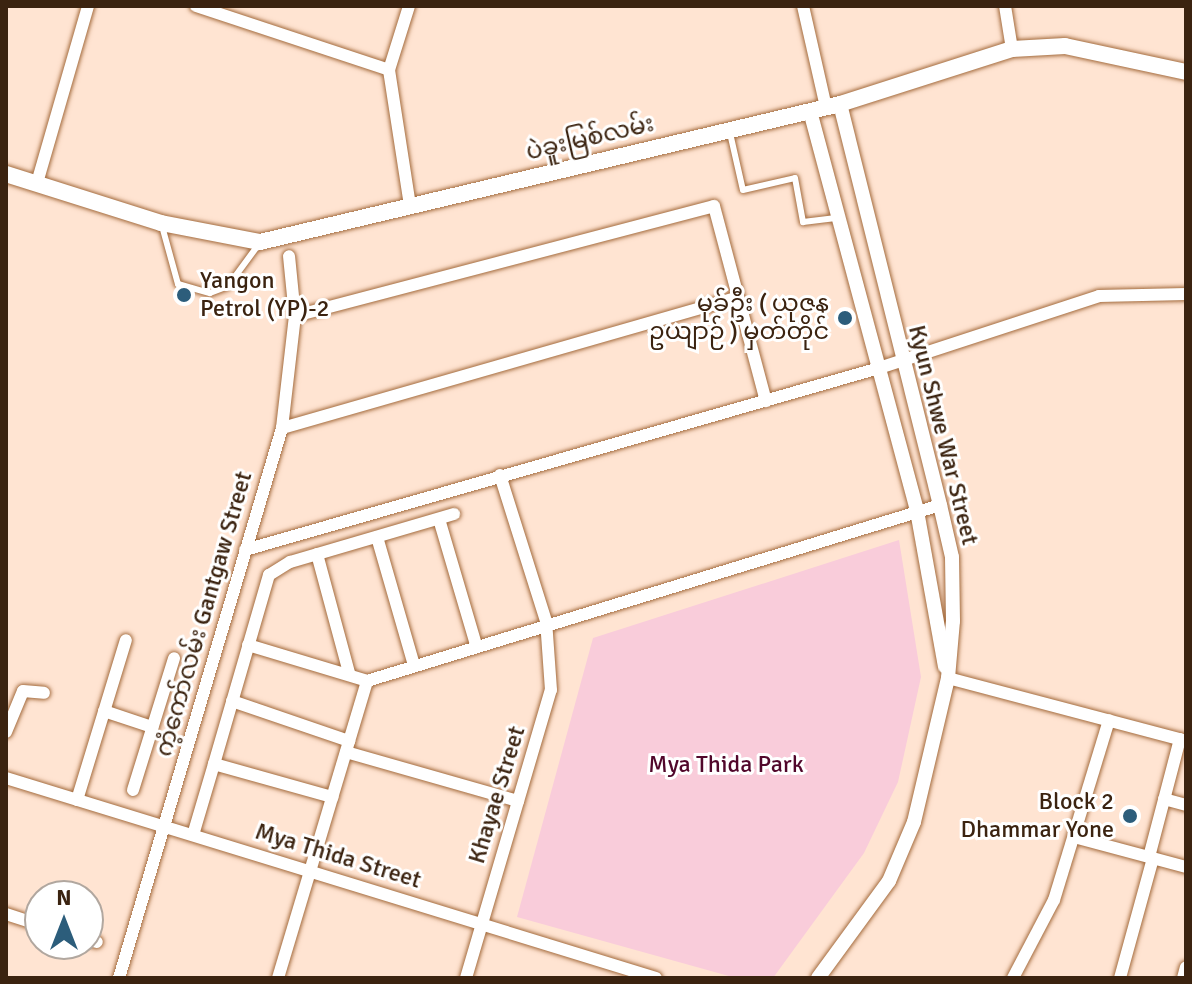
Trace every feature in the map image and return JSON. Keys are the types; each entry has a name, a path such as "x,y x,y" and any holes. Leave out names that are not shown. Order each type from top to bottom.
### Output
{"main road":[{"name":"ပဲခူးမြစ်လမ်း","path":"6,174 161,223 260,242 825,107 1012,49 1065,46 1186,72"}],"street":[{"path":"37,183 88,6"},
{"path":"196,6 389,70"},
{"path":"409,6 389,70 410,205"},
{"path":"803,6 825,107"},
{"path":"1005,6 1012,49"},
{"name":"Kyun Shwe War Street","path":"825,107 838,218 876,369 917,511 948,678"},
{"name":"Kyun Shwe War Street","path":"825,107 902,360 952,557 948,678"},
{"path":"295,316 714,206 766,401"},
{"name":"ကံ့ကော်လမ်း Gantgaw Street","path":"119,978 282,428 295,316 289,256"},
{"path":"245,550 876,369 1099,296 1186,294"},
{"path":"282,428 738,297"},
{"name":"Khayae Street","path":"466,978 551,690 546,621 500,475"},
{"path":"248,645 349,673 367,681 546,621 940,505"},
{"path":"193,835 269,575 317,554 454,514"},
{"path":"439,519 476,645"},
{"path":"377,537 414,665"},
{"path":"317,554 349,673"},
{"path":"77,800 126,640"},
{"path":"133,790 174,658"},
{"path":"818,978 896,866 914,822 948,678 1183,740 1120,978"},
{"path":"278,978 367,681"},
{"path":"6,732 23,691 44,693"},
{"path":"232,701 347,746 518,801"},
{"path":"104,711 152,727"},
{"path":"1013,978 1054,900 1109,720"},
{"path":"214,764 332,797"},
{"name":"Mya Thida Street","path":"6,778 656,978"},
{"path":"1166,800 1186,805"},
{"path":"1074,837 1186,867"},
{"path":"1183,978 1186,967"}],"lane":[{"path":"730,130 743,190 795,178 803,222 838,218"},
{"path":"161,223 178,284 210,293 228,286 260,242"}],"green space":[{"name":"Mya Thida Park","path":"899,540 921,677 898,782 864,853 773,978 736,978 517,917 593,638"}],"place":[{"name":"Yangon Petrol (YP)-2","path":"184,295"},
{"name":"မုခ်ဦး ( ယုဇန ဥယျာဉ် ) မှတ်တိုင်","path":"845,318"},
{"name":"Block 2 Dhammar Yone","path":"1130,816"}]}
